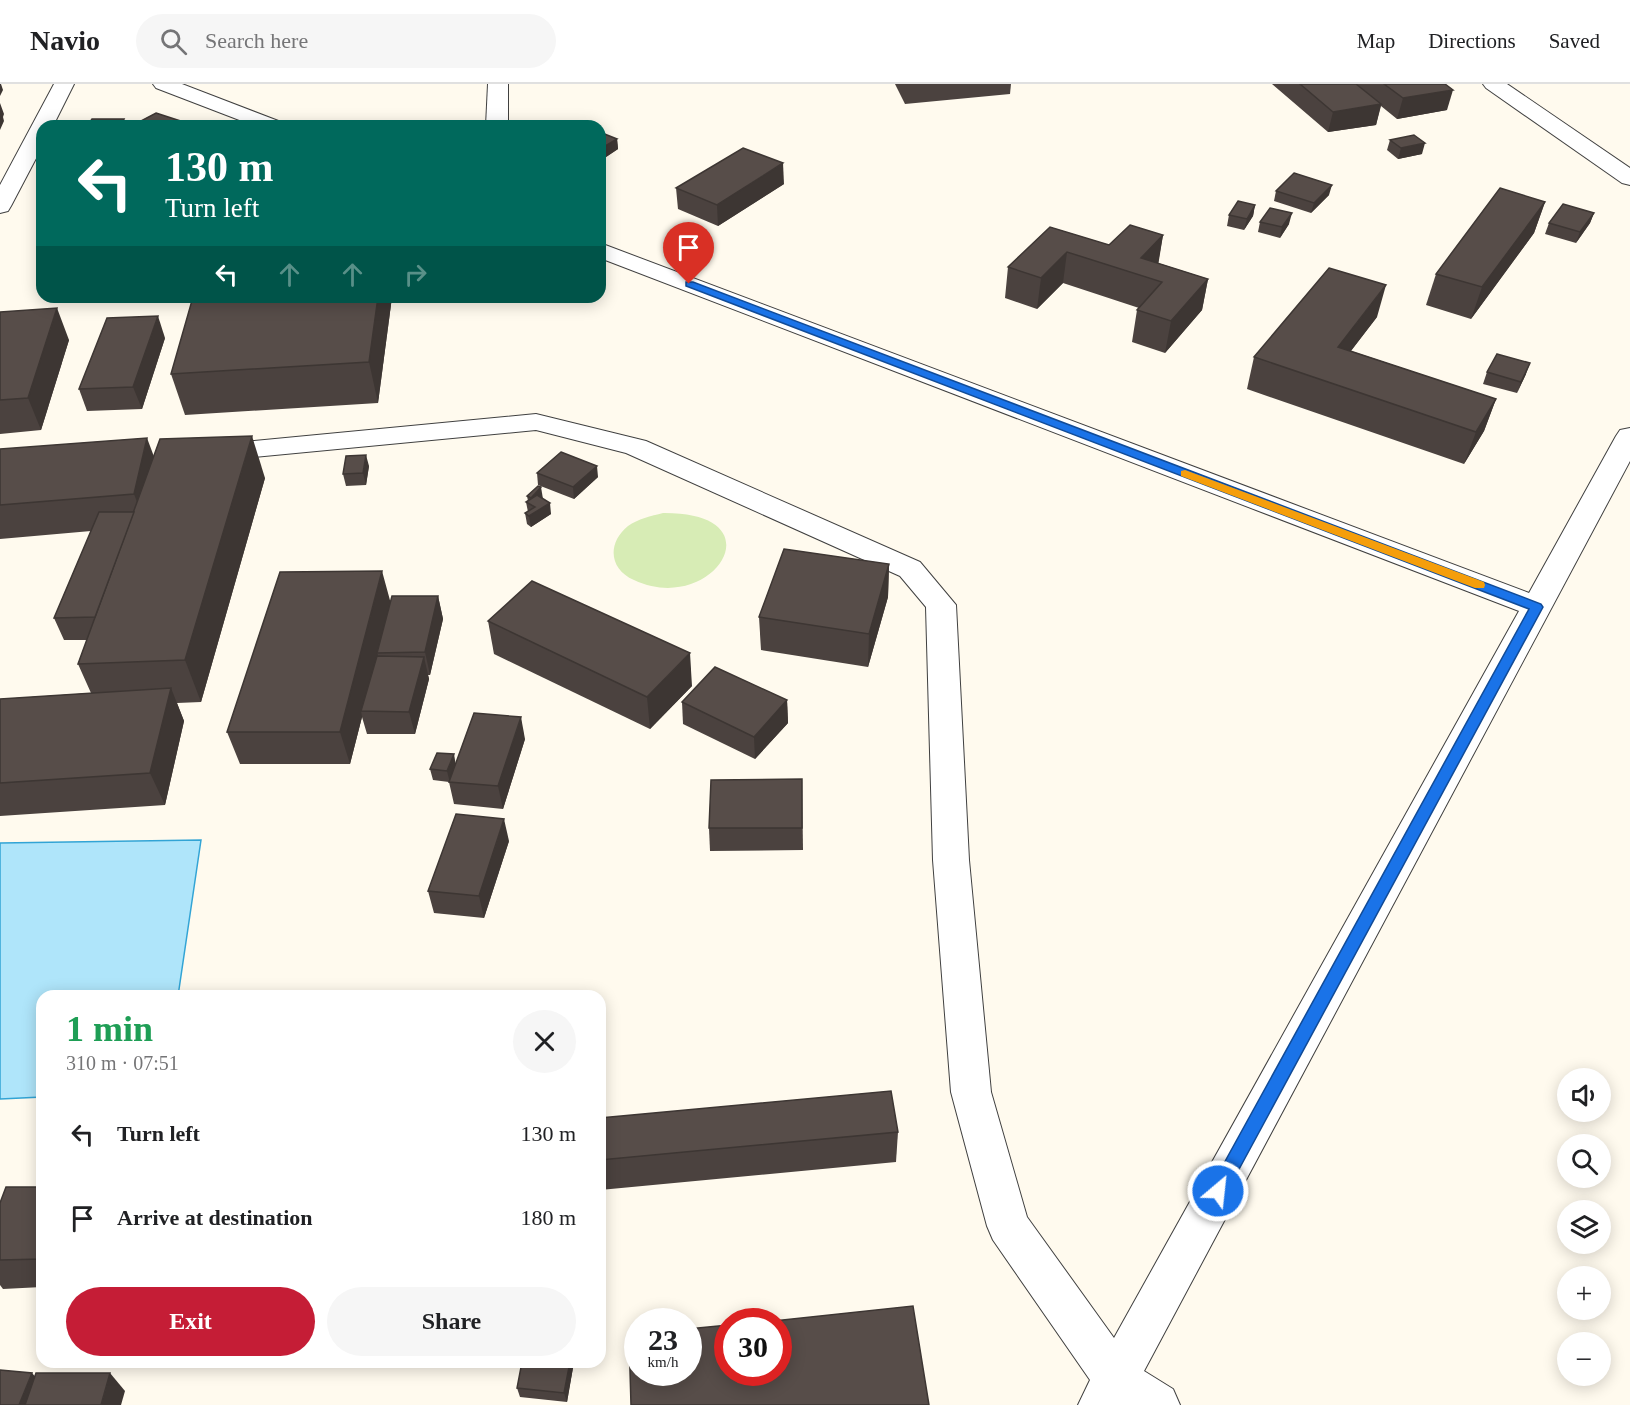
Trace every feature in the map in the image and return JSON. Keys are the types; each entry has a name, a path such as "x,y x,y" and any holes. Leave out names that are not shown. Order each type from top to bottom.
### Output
{"street":[{"path":"45,120 64,84"},
{"path":"163,84 258,120"},
{"path":"497,120 498,84"},
{"path":"1493,84 1630,178"},
{"path":"0,206 36,137"},
{"path":"606,252 1537,607"},
{"path":"179,456 536,422 636,447 910,569 941,605 951,860 971,1092 1008,1226 1108,1392 1157,1405"},
{"path":"1108,1392 1630,436"}],"green space":[{"path":"663,513 699,517 719,528 726,544 722,560 709,575 688,585 662,588 634,580 620,569 616,563 614,548 621,533 636,521"}],"water":[{"path":"201,840 179,990 36,990 36,1097 0,1099 0,843"}],"building":[{"path":"1300,84 1356,84 1381,104 1333,112"},
{"path":"1384,84 1445,84 1453,90 1403,98"},
{"path":"156,113 178,120 143,120"},
{"path":"92,119 124,119 123,120"},
{"path":"606,135 617,139 606,146"},
{"path":"1414,135 1425,143 1401,148 1390,140"},
{"path":"743,148 783,163 717,205 676,188"},
{"path":"1294,173 1332,185 1314,203 1276,191"},
{"path":"1500,188 1545,202 1482,287 1436,274"},
{"path":"1238,201 1255,205 1247,219 1229,215"},
{"path":"1563,204 1594,213 1580,232 1549,223"},
{"path":"1270,208 1292,213 1282,227 1260,222"},
{"path":"1130,225 1163,235 1141,258 1208,279 1171,321 1137,310 1162,282 1067,252 1041,278 1008,267 1050,227 1109,245"},
{"path":"1329,268 1386,285 1338,347 1496,399 1476,432 1254,357"},
{"path":"191,303 377,303 369,362 171,374"},
{"path":"57,308 28,398 0,400 0,312"},
{"path":"158,316 133,387 79,389 107,318"},
{"path":"1497,354 1530,363 1521,382 1487,372"},
{"path":"252,436 185,660 78,664 160,439"},
{"path":"147,438 134,494 0,505 0,449"},
{"path":"561,452 597,466 573,487 537,473"},
{"path":"366,455 363,473 343,474 346,456"},
{"path":"538,486 541,487 531,498 527,496"},
{"path":"537,495 550,503 529,516 525,513 535,507 526,502"},
{"path":"99,512 134,512 95,617 54,618"},
{"path":"784,549 889,564 869,634 759,617"},
{"path":"382,571 340,732 227,732 280,572"},
{"path":"532,581 690,653 647,697 488,621"},
{"path":"392,596 438,596 425,652 377,653"},
{"path":"377,656 424,657 409,712 361,711"},
{"path":"715,667 787,700 754,737 682,702"},
{"path":"171,688 150,773 0,783 0,699"},
{"path":"474,713 521,717 498,786 449,782"},
{"path":"437,753 454,754 447,771 430,769"},
{"path":"802,779 802,828 709,828 711,780"},
{"path":"456,814 504,819 479,896 428,891"},
{"path":"891,1091 898,1132 606,1159 606,1117"},
{"path":"6,1187 36,1187 36,1259 0,1260 0,1203"},
{"path":"913,1306 929,1405 631,1405 630,1386 702,1386 702,1328 714,1326 714,1386 792,1386 792,1319"},
{"path":"521,1368 569,1368 564,1393 517,1388"},
{"path":"0,1370 32,1373 19,1405 0,1405"},
{"path":"36,1373 110,1373 101,1405 25,1405"}],"slow traffic":[{"path":"1185,473 1479,585"}],"route":[{"path":"689,284 1537,607 1218,1191"}]}
